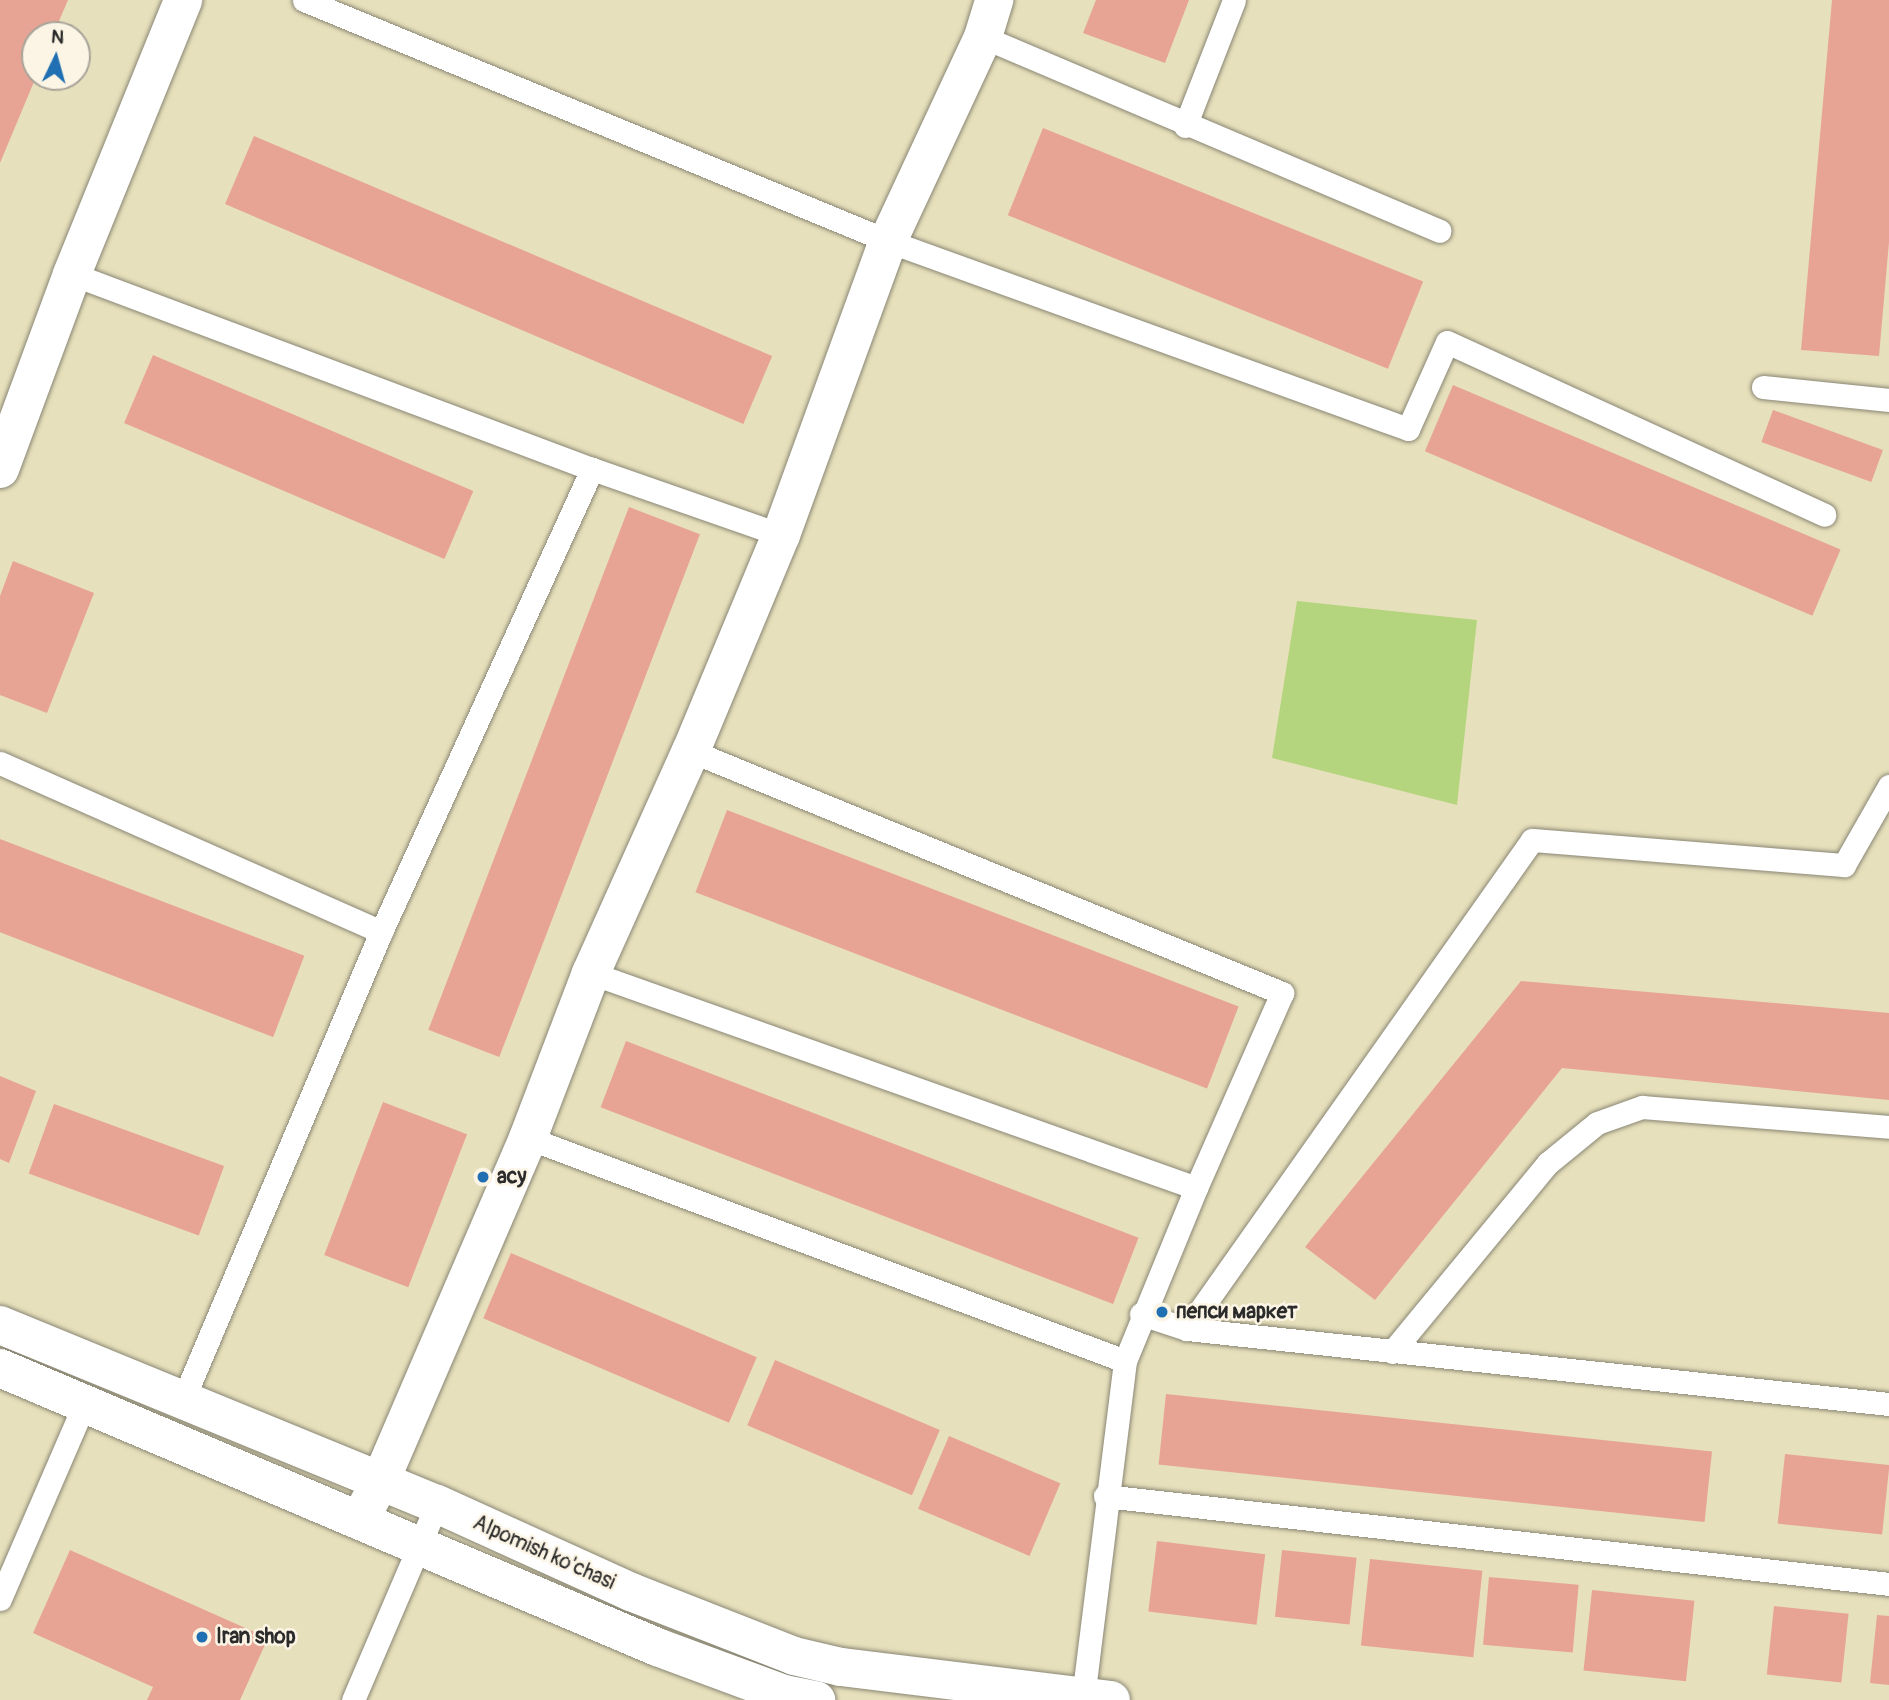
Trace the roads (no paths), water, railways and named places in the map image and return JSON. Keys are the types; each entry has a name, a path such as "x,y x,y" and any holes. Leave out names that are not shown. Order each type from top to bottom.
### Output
{"street":[{"path":"1,464 72,274 183,0"},
{"path":"360,1519 380,1482 528,1138 591,973 691,751 781,535 888,242 983,37 994,0"},
{"name":"Alpomish ko'chasi","path":"0,1325 181,1402 436,1504 631,1592 794,1656 973,1691 1093,1699"},
{"path":"0,1368 657,1647 784,1694 816,1700"}],"lane":[{"path":"304,0 888,242 1408,429 1447,342 1824,515"},
{"path":"1185,125 1234,0"},
{"path":"983,37 1440,231"},
{"path":"72,274 592,469 781,535"},
{"path":"1763,387 1889,400"},
{"path":"181,1402 380,932 592,469"},
{"path":"691,751 1282,993 1142,1314 1125,1361 1105,1496 1093,1699"},
{"path":"0,763 380,932"},
{"path":"1187,1329 1532,840 1844,865 1889,786"},
{"path":"591,973 1196,1188"},
{"path":"1392,1352 1548,1163 1597,1123 1642,1107 1889,1127"},
{"path":"528,1138 1125,1361"},
{"path":"1142,1314 1187,1329 1889,1404"},
{"path":"0,1599 85,1403"},
{"path":"1105,1496 1889,1584"},
{"path":"353,1700 421,1545 436,1504"}],"place":[{"name":"асу","path":"483,1177"},
{"name":"пепси маркет","path":"1162,1312"},
{"name":"Iran shop","path":"202,1637"}]}
